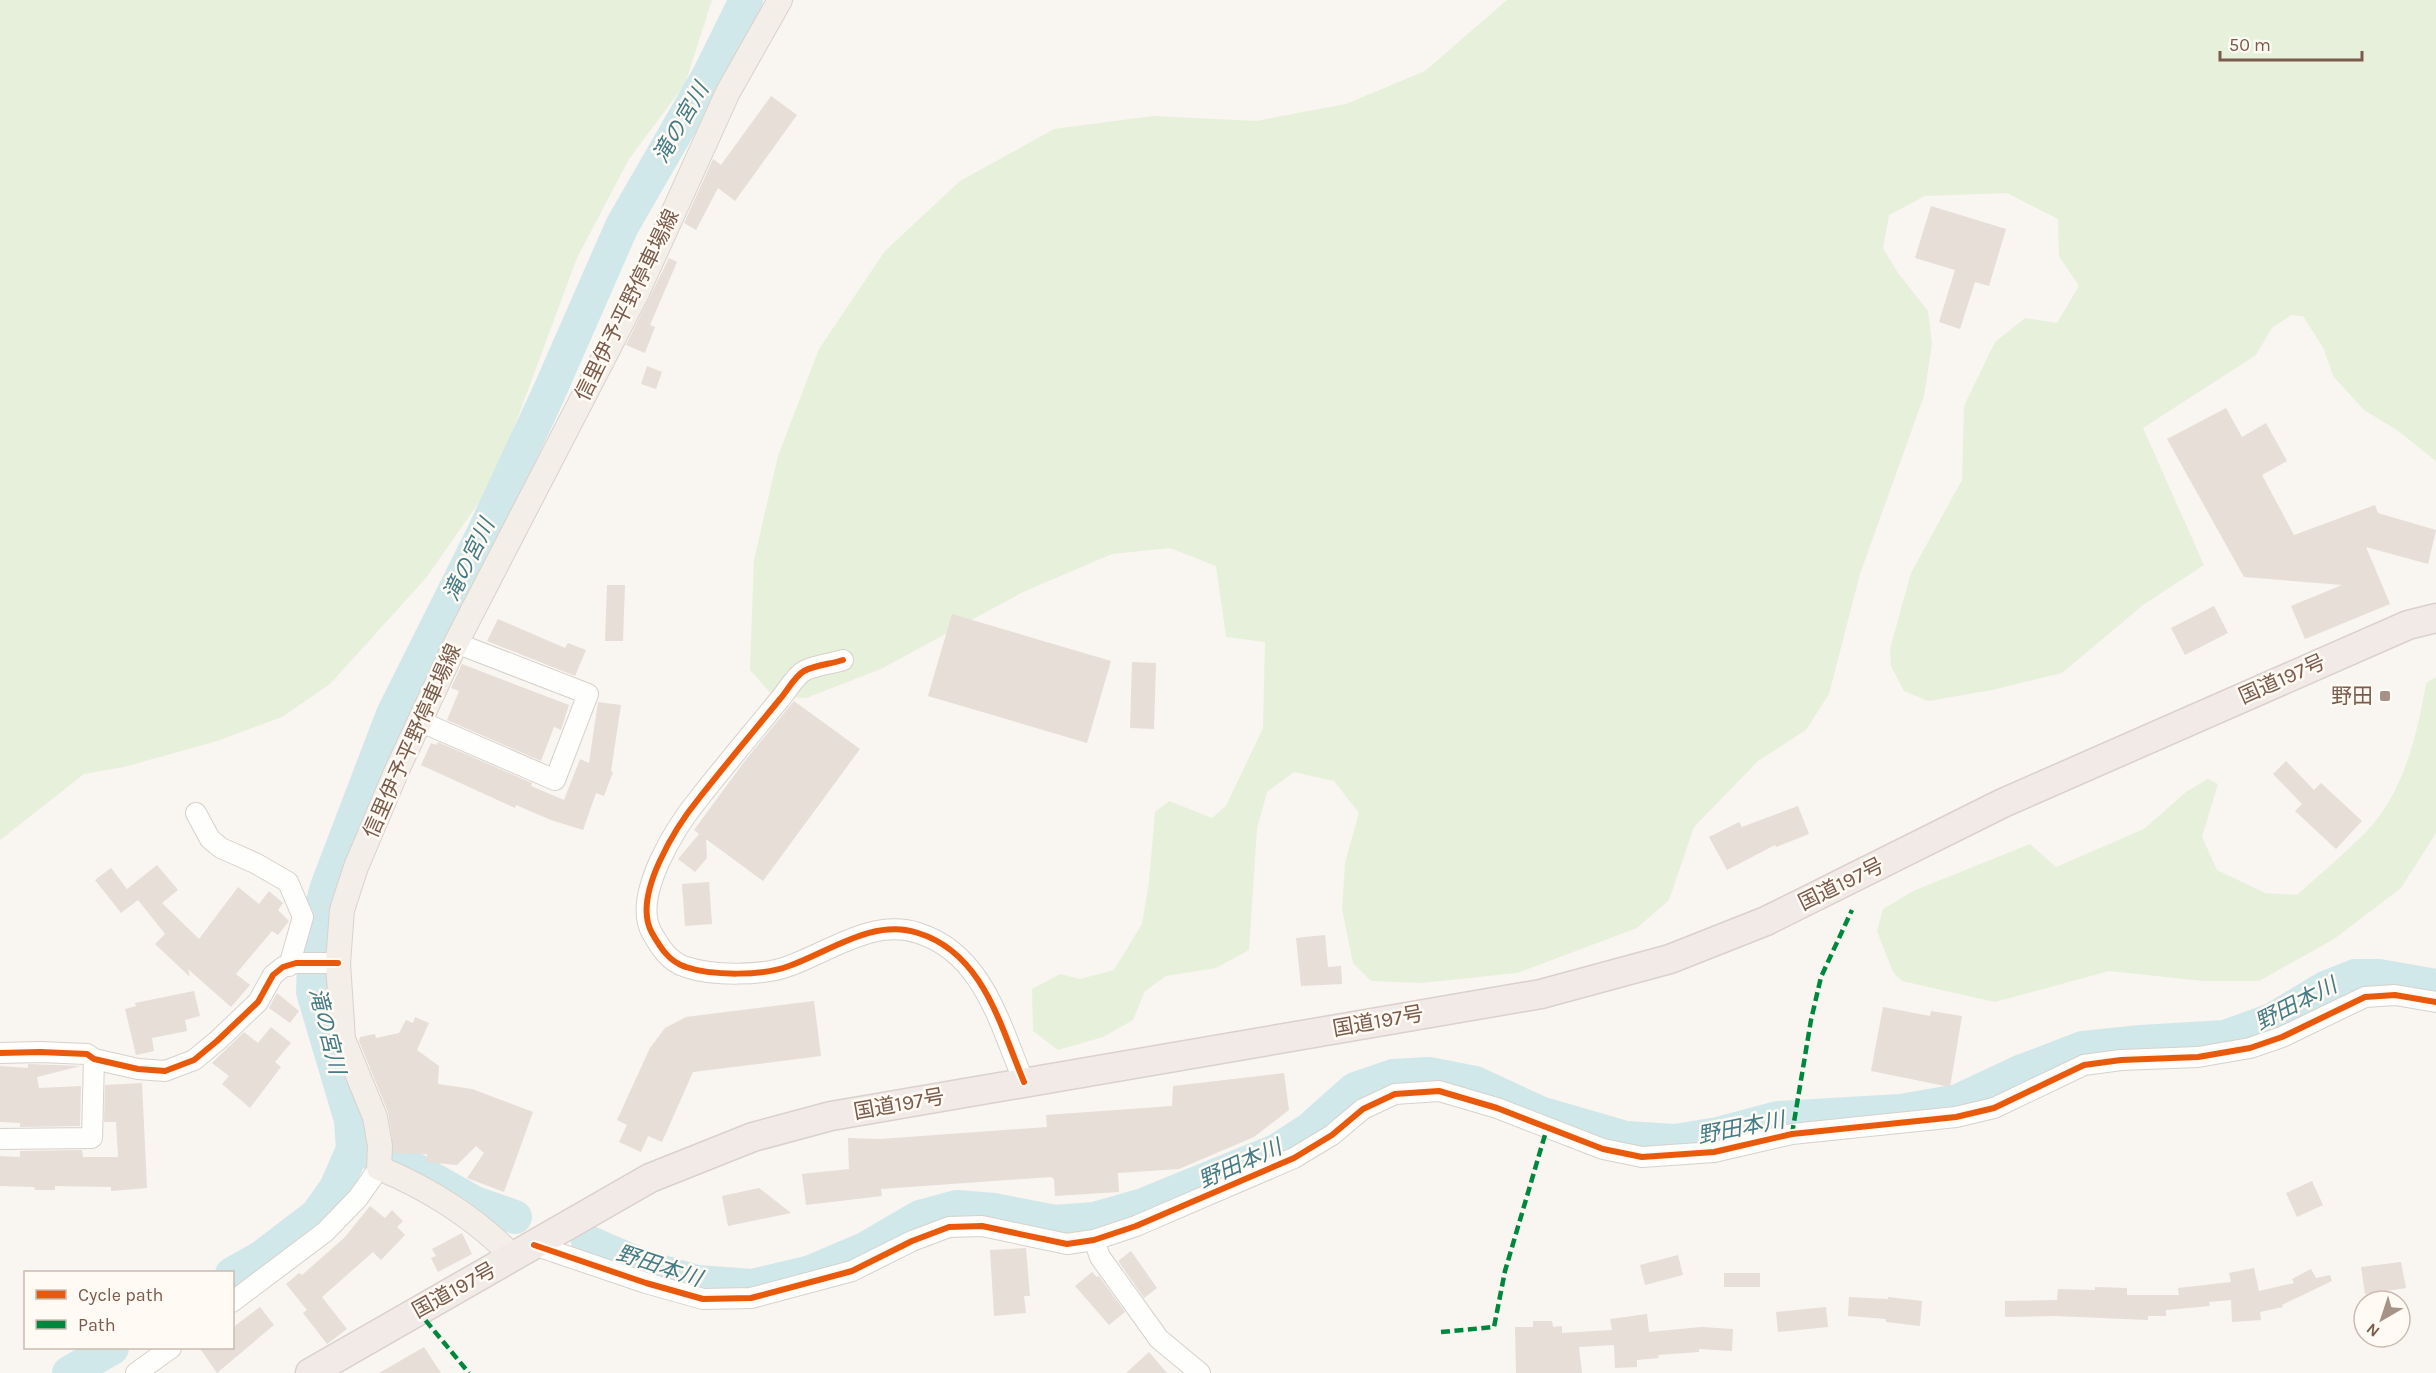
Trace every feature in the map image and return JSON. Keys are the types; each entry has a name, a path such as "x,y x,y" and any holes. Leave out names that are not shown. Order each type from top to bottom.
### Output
{"highway":[{"name":"国道197号","path":"310,1373 650,1178 753,1137 831,1116 1541,994 1670,958 1766,921 2003,803 2242,696 2408,625 2436,618"}],"main road":[{"name":"信里伊予平野停車場線","path":"379,1168 380,1146 375,1117 343,1039 334,963 342,910 356,867 419,721 456,643 636,295 728,92 780,0"},
{"path":"379,1168 410,1181 492,1235 523,1251"}],"street":[{"path":"419,721 555,780 588,694 456,643"},
{"path":"843,660 802,672 698,799 669,840 654,875 647,906 650,929 663,953 684,967 738,974 788,967 833,945 885,930 916,932 943,943 966,962 984,987 1024,1082"},
{"path":"196,813 210,838 221,848 255,863 288,882 303,917 293,964"},
{"path":"0,1053 87,1054 94,1059 138,1069 165,1071 194,1060 258,1002 273,975 293,964 334,963"},
{"path":"523,1251 703,1299 751,1298 852,1271 912,1240 949,1227 982,1226 1067,1244 1094,1240 1136,1226 1294,1158 1332,1136 1363,1109 1395,1094 1439,1091 1497,1108 1603,1149 1642,1157 1714,1152 1792,1134 1956,1117 1994,1108 2084,1065 2121,1060 2198,1057 2250,1048 2282,1037 2365,997 2395,994 2436,1002"},
{"path":"0,1139 92,1138 94,1059"},
{"path":"234,1300 325,1232 358,1198 379,1168"},
{"path":"1094,1240 1100,1257 1159,1339 1200,1373"},
{"path":"136,1373 168,1349"}],"green space":[{"path":"0,0 712,0 685,84 629,159 577,258 494,481 426,578 330,684 282,717 217,741 124,767 84,774 0,840"},
{"path":"1507,0 2436,0 2436,461 2397,430 2364,410 2333,376 2324,349 2303,316 2291,315 2272,328 2256,355 2143,428 2204,565 2143,605 2062,673 1992,690 1928,701 1904,691 1891,666 1890,649 1911,573 1962,480 1964,406 1995,342 2025,318 2057,323 2079,286 2059,256 2058,219 2007,193 1925,196 1889,215 1883,248 1898,273 1928,311 1932,344 1924,396 1860,574 1829,694 1806,730 1758,761 1694,827 1669,900 1637,928 1517,973 1421,983 1371,981 1353,963 1342,909 1345,863 1359,813 1334,781 1294,772 1267,792 1257,829 1249,950 1216,968 1166,976 1145,991 1133,1020 1103,1037 1058,1050 1033,1031 1032,989 1060,974 1080,979 1114,970 1142,924 1149,882 1155,812 1169,801 1212,818 1226,806 1263,728 1265,642 1226,637 1216,566 1170,548 1112,554 1023,592 881,669 806,698 774,697 750,670 754,560 778,456 819,349 885,251 960,181 1054,129 1153,116 1256,121 1346,104 1425,71"},
{"path":"2436,677 2436,833 2401,888 2334,939 2259,981 2203,981 2109,971 1995,1002 1902,981 1893,972 1877,931 1883,909 1913,891 2030,844 2056,867 2144,829 2186,792 2208,779 2218,784 2202,837 2217,870 2265,893 2297,895 2366,832 2390,799 2413,743 2426,683"}],"building":[{"path":"771,96 797,115 735,201 718,188 696,230 684,223 713,159 721,165"},
{"path":"1931,206 2006,229 1989,286 1975,282 1960,329 1939,322 1955,270 1915,258"},
{"path":"669,258 677,262 650,325 655,327 645,353 626,345"},
{"path":"647,366 662,372 656,389 641,384"},
{"path":"2226,408 2242,437 2266,423 2287,461 2262,475 2294,535 2375,505 2378,513 2436,530 2428,564 2366,547 2390,604 2305,639 2291,606 2342,585 2244,577 2167,439"},
{"path":"607,585 625,585 623,641 605,641"},
{"path":"2214,606 2228,633 2185,655 2171,628"},
{"path":"952,614 1111,661 1087,743 928,696"},
{"path":"498,619 565,648 568,643 586,650 575,676 487,641"},
{"path":"1132,662 1156,663 1154,729 1130,728"},
{"path":"462,664 569,705 561,730 554,727 541,761 447,720 459,691 451,688"},
{"path":"794,701 860,749 763,881 706,839 707,858 695,872 678,859 699,834 694,830 744,762"},
{"path":"598,702 621,705 611,771 613,772 604,796 596,793 583,830 551,820 516,805 515,808 421,765 431,743 436,745 438,742 532,783 531,786 564,800 580,759 589,763"},
{"path":"2286,761 2314,790 2321,783 2362,821 2336,849 2295,811 2302,804 2273,774"},
{"path":"1798,806 1809,834 1776,847 1775,845 1727,870 1709,837 1739,822 1742,827"},
{"path":"157,865 178,890 162,903 199,939 238,887 259,904 269,891 283,903 278,910 289,921 278,935 272,931 236,974 250,985 231,1007 188,969 190,977 155,944 165,934 138,900 121,913 95,880 111,868 127,889"},
{"path":"709,882 712,924 685,926 682,884"},
{"path":"1325,935 1328,967 1341,966 1342,984 1301,986 1296,938"},
{"path":"194,991 200,1016 185,1020 187,1031 152,1038 154,1051 136,1055 125,1009 136,1006 135,1003"},
{"path":"277,993 299,1011 290,1023 269,1008"},
{"path":"814,1001 821,1056 693,1072 662,1142 648,1136 641,1152 619,1142 627,1125 617,1120 650,1048 665,1028 686,1017"},
{"path":"1883,1007 1930,1016 1931,1011 1962,1016 1950,1087 1871,1071"},
{"path":"415,1017 429,1023 417,1050 439,1066 438,1084 472,1089 533,1112 504,1192 467,1178 484,1153 476,1146 457,1165 426,1162 427,1154 394,1153 388,1112 359,1041 360,1037 375,1034 376,1038 399,1033 406,1020 413,1023"},
{"path":"271,1027 291,1043 275,1062 281,1067 250,1108 222,1084 229,1076 212,1063 244,1032 258,1043"},
{"path":"28,1064 81,1066 37,1077 39,1088 81,1086 80,1126 20,1127 20,1123 0,1122 0,1066 28,1068"},
{"path":"1284,1073 1289,1110 1254,1137 1179,1169 1118,1173 1119,1192 1055,1196 1054,1179 1051,1177 881,1189 882,1196 806,1205 802,1174 849,1169 848,1138 880,1139 1047,1127 1046,1115 1172,1106 1173,1086"},
{"path":"142,1083 147,1188 111,1191 111,1187 55,1186 55,1190 35,1190 34,1187 0,1186 0,1156 20,1157 20,1151 82,1150 83,1157 118,1157 116,1122 104,1122 105,1085"},
{"path":"2312,1181 2323,1205 2297,1217 2286,1193"},
{"path":"759,1188 791,1213 728,1226 722,1196"},
{"path":"370,1206 385,1218 392,1210 403,1221 397,1227 405,1235 381,1260 373,1252 322,1297 347,1329 327,1344 303,1313 307,1310 286,1284 299,1273 302,1275 344,1238"},
{"path":"462,1233 472,1254 438,1272 431,1258 436,1256 432,1249"},
{"path":"1026,1248 1030,1296 1024,1296 1026,1313 994,1316 990,1250"},
{"path":"1131,1251 1157,1288 1144,1298 1118,1261"},
{"path":"1678,1255 1683,1275 1645,1285 1640,1265"},
{"path":"2401,1262 2406,1288 2364,1289 2361,1267"},
{"path":"2254,1268 2259,1291 2294,1283 2292,1279 2311,1269 2316,1278 2330,1275 2332,1281 2282,1305 2283,1307 2260,1312 2261,1320 2232,1322 2231,1300 2209,1302 2210,1306 2166,1310 2166,1316 2148,1316 2148,1320 2056,1316 2005,1317 2005,1301 2057,1300 2058,1289 2127,1288 2127,1295 2179,1295 2178,1288 2231,1282 2229,1273"},
{"path":"1092,1272 1097,1277 1099,1276 1125,1312 1109,1325 1075,1286"},
{"path":"1724,1273 1760,1273 1760,1287 1724,1287"},
{"path":"1849,1297 1888,1299 1888,1297 1922,1301 1920,1326 1886,1322 1886,1319 1848,1316"},
{"path":"260,1307 274,1325 217,1373 200,1349 234,1349 234,1326"},
{"path":"1826,1307 1828,1327 1778,1332 1776,1312"},
{"path":"1647,1314 1649,1332 1701,1327 1733,1329 1732,1351 1699,1349 1699,1352 1658,1355 1659,1358 1637,1360 1637,1367 1615,1368 1614,1345 1579,1347 1582,1373 1516,1373 1515,1327 1533,1327 1533,1321 1552,1321 1553,1327 1562,1326 1562,1333 1612,1330 1610,1319"},
{"path":"424,1347 441,1373 379,1373"},
{"path":"1149,1352 1167,1373 1126,1373"}],"waterway":[{"name":"滝の宮川","path":"234,1273 262,1257 317,1215 336,1188 353,1149 351,1120 313,992 315,932 327,887 393,714 483,534 547,397 622,226 709,75 746,0"},
{"name":"野田本川","path":"588,1242 646,1267 697,1282 752,1286 811,1272 865,1249 920,1217 957,1207 994,1210 1055,1222 1094,1219 1143,1205 1276,1151 1310,1129 1355,1089 1393,1076 1429,1074 1475,1083 1540,1113 1626,1138 1675,1141 1718,1134 1778,1118 1901,1111 1958,1101 2020,1072 2083,1048 2225,1037 2272,1020 2325,988 2355,976 2379,976 2436,986"},
{"name":"野田本川","path":"353,1149 393,1157 475,1203 515,1217"},
{"name":"野田本川","path":"69,1373 110,1349"}],"marked path":[{"path":"1792,1134 1811,1020 1821,977 1852,910"},
{"path":"1441,1332 1494,1327 1505,1271 1547,1128"},
{"path":"417,1310 469,1373"}],"cycle path":[{"path":"843,660 808,669 797,676 690,809 669,843 652,881 647,900 647,918 652,933 658,944 680,965 709,972 738,974 766,972 789,966 868,933 884,930 918,933 940,943 959,957 974,974 997,1015 1024,1082"},
{"path":"0,1053 87,1054 94,1059 138,1069 165,1071 194,1060 217,1041 258,1002 273,975 283,967 296,963 338,963"},
{"path":"534,1245 646,1283 703,1299 751,1298 852,1271 912,1241 949,1227 982,1226 1067,1244 1094,1240 1136,1226 1294,1158 1332,1135 1363,1109 1395,1094 1439,1091 1497,1108 1603,1149 1642,1157 1714,1152 1792,1134 1956,1117 1994,1108 2084,1065 2121,1060 2198,1057 2250,1048 2282,1037 2365,997 2395,995 2436,1002"}],"place":[{"name":"野田","path":"2385,696"}]}
